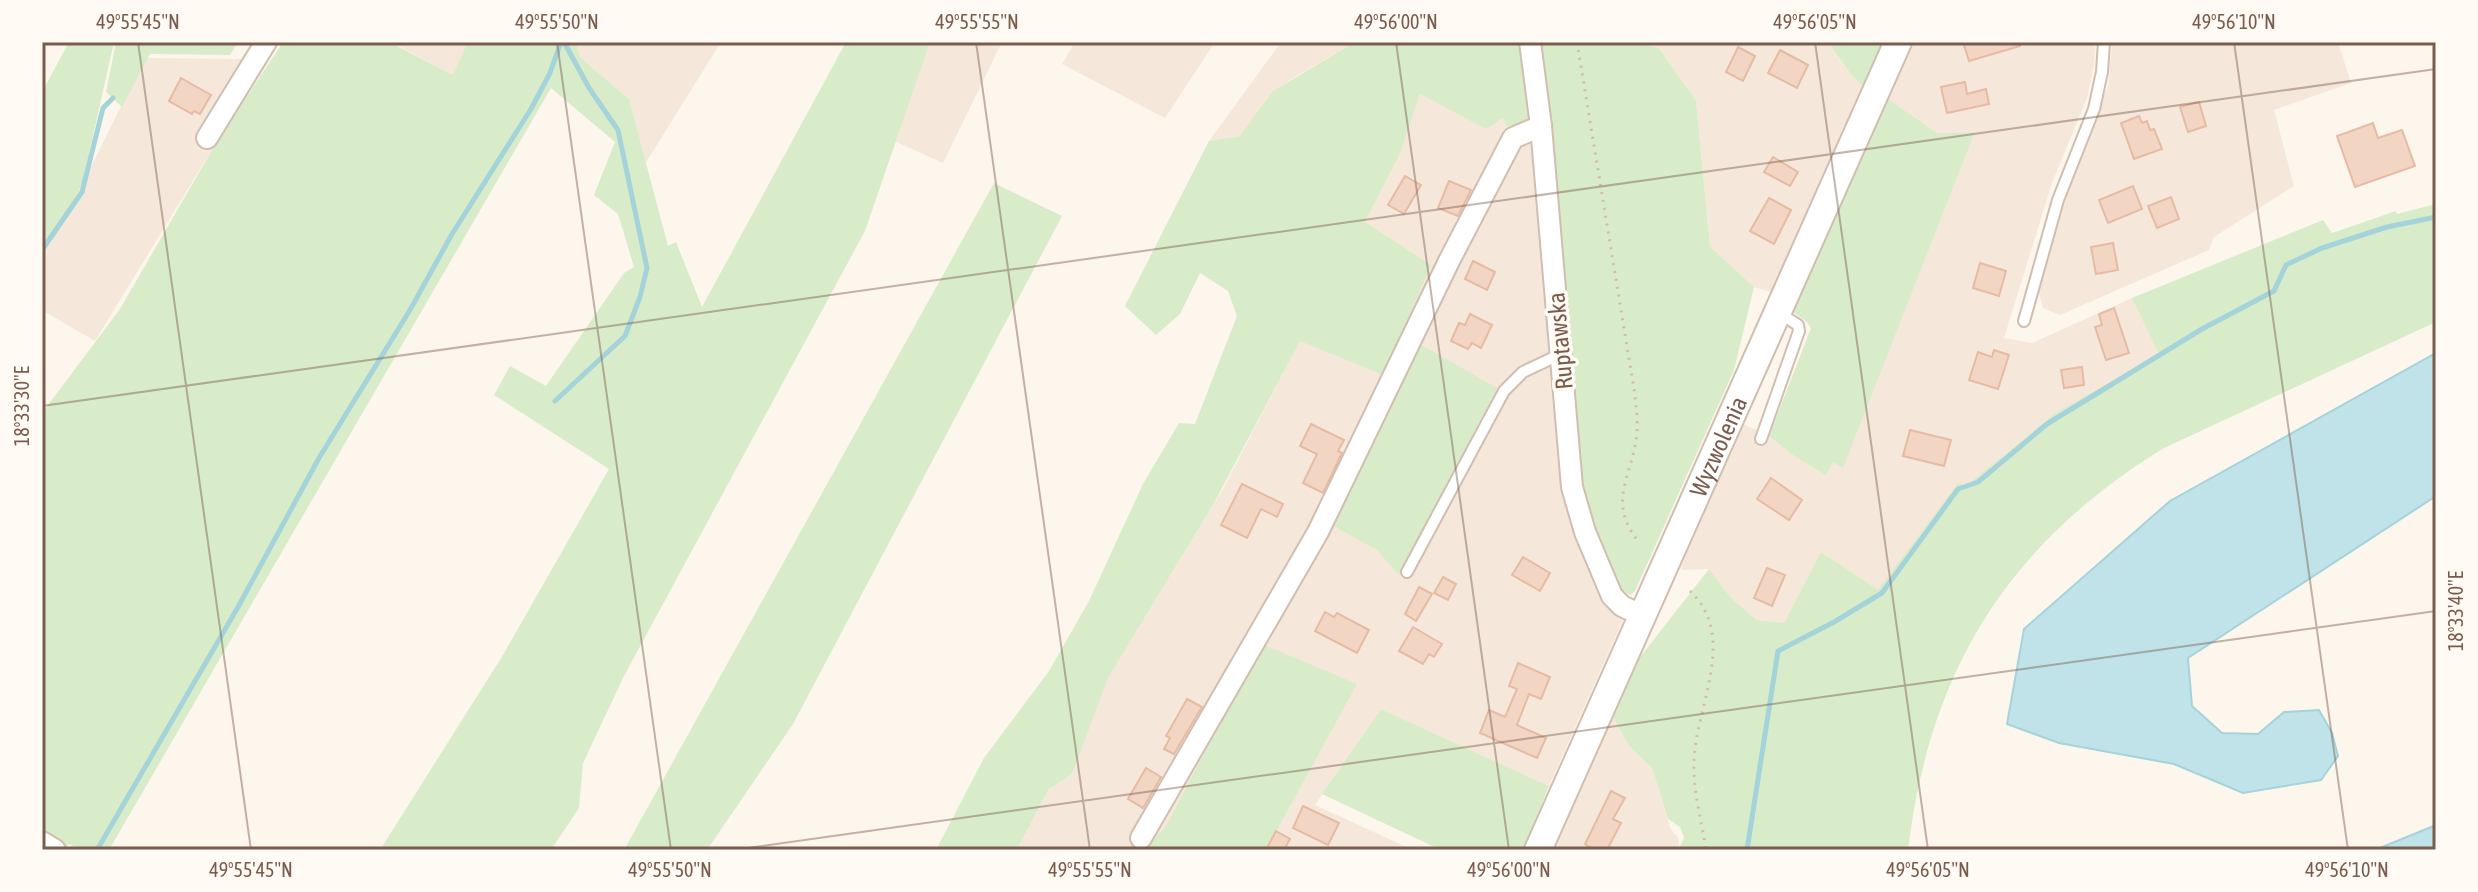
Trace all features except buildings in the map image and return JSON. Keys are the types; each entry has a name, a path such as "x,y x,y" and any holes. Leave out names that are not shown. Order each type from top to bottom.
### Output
{"street":[{"path":"207,138 266,42"},
{"name":"Ruptawska","path":"1530,42 1541,126 1572,487 1581,522 1612,596 1622,606 1643,616"},
{"name":"Wyzwolenia","path":"1538,850 1898,42"},
{"path":"1141,838 1318,532 1449,261 1513,138 1541,126"},
{"path":"42,842 55,850"}],"lane":[{"path":"2024,321 2058,200 2094,109 2102,72 2104,42"},
{"path":"1761,439 1799,331 1798,325 1779,313"},
{"path":"1407,572 1504,391 1523,372 1561,354"}],"path":[{"path":"1577,42 1635,395 1637,434 1621,502 1628,526 1638,541"},
{"path":"1690,591 1706,609 1712,630 1712,658 1693,767 1706,850"}],"shaded area":[{"path":"391,42 472,42 456,77"},
{"path":"576,42 721,42 645,164 629,99 580,57"},
{"path":"927,42 1002,42 943,163 894,141"},
{"path":"1075,42 1215,42 1165,118 1062,64"},
{"path":"1281,42 1355,42 1288,81 1240,136 1209,141"},
{"path":"1633,42 1834,42 1831,48 1864,87 1774,293 1754,287 1710,248 1696,101 1659,48"},
{"path":"1907,42 2096,42 2087,98 2052,183 2004,338 2032,343 2132,298 2160,353 2055,413 1995,462 1966,487 1878,591 1821,552 1784,623 1757,620 1731,598 1709,569 1681,570 1705,495 1732,453 1741,423 1769,436 1791,454 1826,474 1833,462 1843,467 1975,132 1937,133 1884,96"},
{"path":"2112,42 2338,42 2351,83 2274,110 2294,186 2214,237 2209,250 2060,315 2043,308 2038,290 2094,109 2108,88"},
{"path":"145,58 246,59 216,143 95,341 42,310 42,254 82,185"},
{"path":"1420,94 1486,128 1504,118 1534,134 1576,528 1607,608 1624,618 1549,786 1381,709 1315,805 1413,850 1266,850 1167,824 1145,850 1017,850 1048,790 1072,774 1104,684 1223,489 1300,340 1383,375 1365,222 1399,156"},
{"path":"1605,702 1628,745 1652,768 1680,850 1542,850"}],"green space":[{"path":"69,42 114,42 82,185 42,253 42,92"},
{"path":"116,42 238,42 230,55 150,54 122,107 106,92"},
{"path":"283,42 389,42 453,75 468,42 576,42 580,57 629,99 668,246 676,242 702,307 846,42 930,42 865,231 624,676 583,763 579,808 551,850 380,850 503,655 609,469 494,395 510,366 546,386 624,273 634,267 618,214 594,195 615,142 551,88 109,850 82,850 68,844 68,850 42,850 42,413 120,309 216,143"},
{"path":"1355,42 1520,42 1532,121 1511,132 1503,118 1486,129 1420,94 1399,156 1365,222 1431,265 1383,375 1300,341 1213,505 1108,678 1072,774 1048,790 1017,850 936,850 984,758 1049,671 1089,601 1143,484 1179,423 1195,424 1237,316 1228,291 1200,273 1180,314 1156,335 1125,306 1209,141 1240,136 1273,91"},
{"path":"1536,42 1633,42 1659,48 1696,101 1710,247 1754,287 1734,370 1635,591 1630,595 1614,585 1579,488"},
{"path":"1834,42 1884,42 1864,87 1831,47"},
{"path":"1884,96 1937,133 1975,132 1843,468 1833,462 1826,475 1791,454 1769,436 1811,328 1790,310"},
{"path":"994,183 1062,216 793,724 707,850 624,850"},
{"path":"2436,204 2436,322 2164,448 2109,485 2061,526 2020,570 1986,617 1958,669 1935,724 1919,785 1908,850 1678,850 1684,838 1680,827 1668,819 1652,768 1628,745 1605,702 1709,569 1731,598 1757,620 1784,623 1821,552 1878,590 1958,483 1966,486 2055,413 2159,354 2132,298 2323,220 2332,233 2396,211 2397,214"},
{"path":"1420,344 1497,388 1399,575 1377,550 1330,524"},
{"path":"1262,644 1357,684 1266,850 1145,850 1167,824"},
{"path":"1381,709 1549,786 1523,850 1441,850 1322,794"}],"water":[{"path":"2436,353 2436,496 2188,658 2192,706 2222,733 2258,734 2284,712 2319,710 2332,733 2338,756 2321,780 2243,793 2174,764 2059,743 2007,724 2024,629 2170,501"},
{"path":"2436,825 2436,850 2375,850"}],"waterway":[{"path":"97,850 238,607 319,458 410,310 452,234 531,109 550,73 561,42"},
{"path":"555,401 625,336 647,268 618,130 589,88 564,42"},
{"path":"42,250 82,192 103,108 113,98"},
{"path":"1747,850 1778,651 1882,593 1958,489 1978,482 2047,424 2202,329 2274,291 2286,265 2322,248 2387,227 2436,217"}]}
